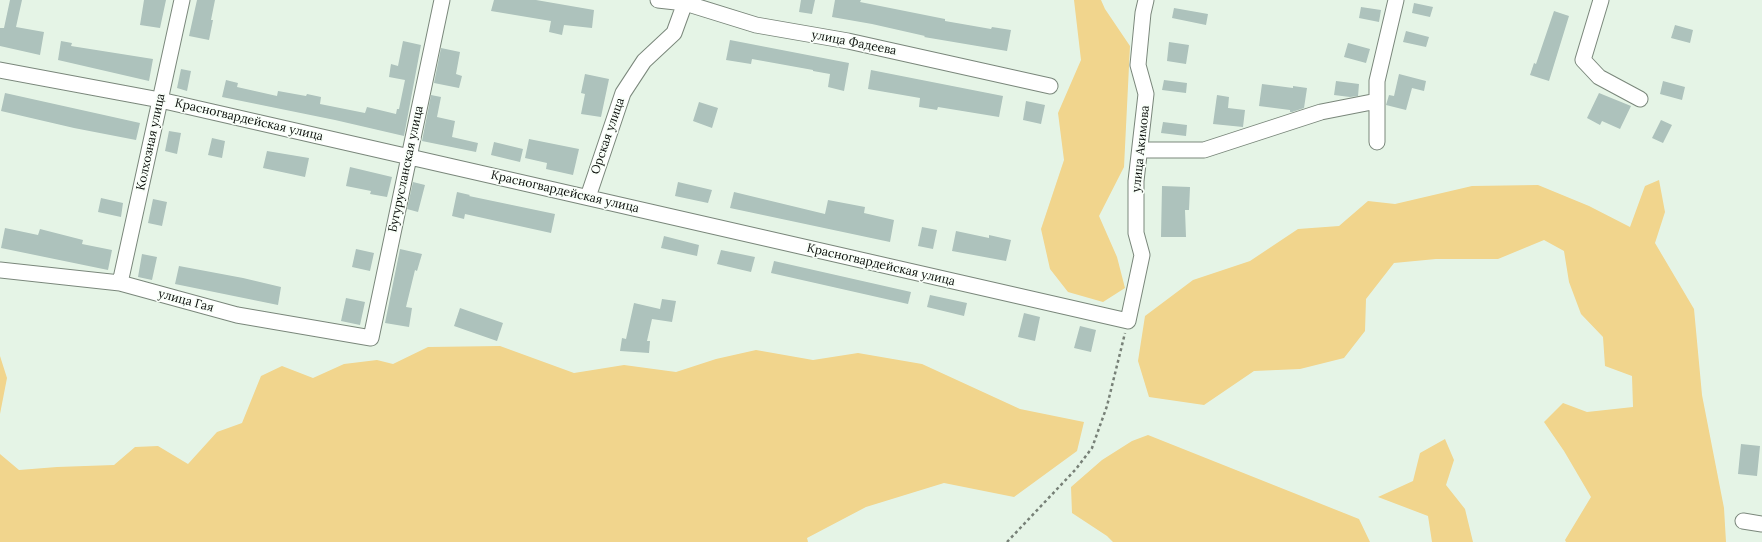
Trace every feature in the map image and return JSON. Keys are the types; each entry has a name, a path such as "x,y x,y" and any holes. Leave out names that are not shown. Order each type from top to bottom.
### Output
{"street":[{"name":"Колхозная улица","path":"120,283 182,0"},
{"name":"Бугурусланская улица","path":"371,338 408,156 442,0"},
{"name":"улица Фадеева","path":"658,0 686,1 756,25 848,40 1050,86"},
{"name":"улица Акимова","path":"1128,321 1142,255 1136,233 1136,180 1146,94 1138,65 1142,13 1146,0"},
{"path":"1377,142 1377,81 1396,0"},
{"path":"1601,0 1583,60 1599,77 1640,99"},
{"name":"Орская улица","path":"588,197 623,93 644,61 674,33 686,1"},
{"name":"Красногвардейская улица","path":"0,70 160,100 1128,321"},
{"path":"1140,150 1204,150 1321,112 1377,102"},
{"name":"улица Гая","path":"0,270 120,283 237,315 371,338"},
{"path":"1743,521 1762,524"}],"path":[{"path":"1007,542 1076,469 1092,448 1107,406 1128,321"}],"shaded area":[{"path":"1074,0 1101,0 1105,9 1130,46 1124,167 1099,216 1117,257 1125,288 1103,302 1068,292 1050,269 1041,229 1064,160 1058,113 1081,60"},
{"path":"1659,180 1665,212 1655,243 1694,309 1702,395 1724,508 1726,542 1566,542 1565,540 1591,497 1564,451 1544,422 1563,403 1587,412 1633,407 1632,376 1605,366 1603,337 1581,314 1569,282 1564,251 1544,240 1498,259 1436,259 1394,263 1366,299 1365,331 1344,358 1300,369 1254,371 1204,405 1149,397 1138,361 1145,316 1193,280 1250,261 1298,229 1339,226 1368,201 1395,204 1472,186 1538,185 1589,206 1630,227 1645,186"},
{"path":"500,346 574,373 624,365 676,372 716,359 756,350 813,360 858,353 922,364 1020,409 1084,422 1077,451 1014,497 944,483 866,507 807,538 808,542 0,542 0,454 19,470 114,465 135,447 158,446 188,464 217,432 242,423 261,376 282,366 313,378 344,364 377,360 393,364 428,347"},
{"path":"0,356 7,378 0,414"},
{"path":"1148,435 1359,519 1370,542 1113,542 1107,536 1072,513 1071,487 1102,460 1132,441"},
{"path":"1445,439 1454,460 1446,485 1465,509 1473,542 1432,542 1428,516 1378,497 1413,481 1420,453"}],"building":[{"path":"10,0 22,0 16,27 44,32 40,55 0,46 0,28 4,28"},
{"path":"144,0 166,0 160,28 140,25"},
{"path":"197,0 215,0 209,40 189,36"},
{"path":"494,0 536,0 594,10 592,28 564,25 562,35 549,32 551,21 491,11"},
{"path":"801,0 815,0 812,14 799,12"},
{"path":"835,0 861,0 860,2 945,19 945,21 991,29 992,27 1011,30 1007,51 924,37 925,36 872,24 832,17"},
{"path":"1414,3 1433,7 1430,17 1412,13"},
{"path":"1361,7 1381,10 1379,22 1359,18"},
{"path":"1174,8 1208,14 1206,25 1172,18"},
{"path":"1554,11 1569,16 1549,81 1530,75 1534,63 1536,64"},
{"path":"1675,25 1693,30 1690,43 1671,38"},
{"path":"1406,31 1429,37 1426,47 1403,42"},
{"path":"730,40 849,63 844,91 828,87 830,74 752,59 751,64 726,60"},
{"path":"61,41 72,43 71,46 153,59 149,81 58,60"},
{"path":"403,41 421,45 404,136 222,97 226,80 238,83 237,87 277,96 278,91 306,96 307,94 321,97 320,104 365,113 367,107 396,114 397,109 399,109 405,80 389,77 391,64 398,66"},
{"path":"1169,42 1189,45 1186,64 1167,61"},
{"path":"1348,43 1370,49 1366,63 1344,57"},
{"path":"441,48 460,52 456,74 462,76 459,88 434,83"},
{"path":"181,69 191,71 187,91 177,88"},
{"path":"871,70 1003,96 999,117 938,107 937,110 919,107 920,98 868,89"},
{"path":"585,74 609,79 601,117 581,114 585,94 581,93"},
{"path":"1399,74 1426,81 1424,91 1412,88 1406,110 1386,105 1389,95 1394,96"},
{"path":"1164,80 1187,83 1186,93 1162,90"},
{"path":"1336,81 1359,84 1358,96 1350,97 1334,95"},
{"path":"1663,81 1685,87 1682,100 1660,94"},
{"path":"1262,84 1293,88 1293,86 1307,88 1304,108 1290,112 1290,110 1259,106"},
{"path":"5,93 140,123 136,140 74,128 1,111"},
{"path":"1599,93 1631,106 1620,129 1602,121 1600,125 1587,118"},
{"path":"431,95 441,97 437,117 455,121 452,137 478,143 476,152 422,141"},
{"path":"1217,95 1229,97 1228,108 1245,110 1243,127 1213,124"},
{"path":"1026,101 1045,105 1041,124 1023,120"},
{"path":"699,102 718,108 712,128 693,121"},
{"path":"1661,120 1672,125 1663,143 1652,138"},
{"path":"1163,122 1187,125 1186,136 1161,133"},
{"path":"169,131 181,133 177,154 165,151"},
{"path":"212,138 225,141 222,158 208,155"},
{"path":"529,139 579,149 573,175 546,169 547,163 525,158"},
{"path":"494,142 523,149 520,162 491,155"},
{"path":"267,151 309,158 305,177 263,168"},
{"path":"350,167 392,177 387,197 370,194 371,191 346,186"},
{"path":"413,182 425,185 418,212 407,209"},
{"path":"678,182 712,190 708,203 675,196"},
{"path":"1162,186 1190,187 1189,210 1185,210 1186,237 1161,237"},
{"path":"457,192 470,195 469,196 555,214 551,233 465,214 464,219 452,216"},
{"path":"734,192 825,214 828,200 865,207 864,213 894,220 890,242 730,208"},
{"path":"101,198 123,203 121,217 98,212"},
{"path":"153,199 167,202 162,226 148,223"},
{"path":"922,227 937,230 933,249 918,246"},
{"path":"5,228 38,235 40,229 83,240 82,244 112,250 108,270 1,248"},
{"path":"956,231 989,238 989,235 1011,240 1006,261 952,251"},
{"path":"664,236 699,245 697,256 661,248"},
{"path":"356,249 374,253 370,271 352,267"},
{"path":"400,249 422,254 417,271 415,270 406,307 412,308 409,327 385,323"},
{"path":"721,250 755,257 751,272 717,264"},
{"path":"142,254 157,257 152,280 138,277"},
{"path":"774,261 911,292 908,304 771,273"},
{"path":"179,266 281,287 278,305 175,284"},
{"path":"930,295 967,303 964,316 927,307"},
{"path":"346,298 365,302 360,325 341,321"},
{"path":"662,299 676,301 672,322 652,319 647,341 650,341 649,353 620,351 622,338 626,339 634,303 660,309"},
{"path":"460,308 503,323 497,341 454,326"},
{"path":"1024,313 1040,317 1035,341 1018,337"},
{"path":"1080,326 1096,330 1091,352 1074,348"},
{"path":"1741,444 1760,446 1757,476 1738,474"}]}
